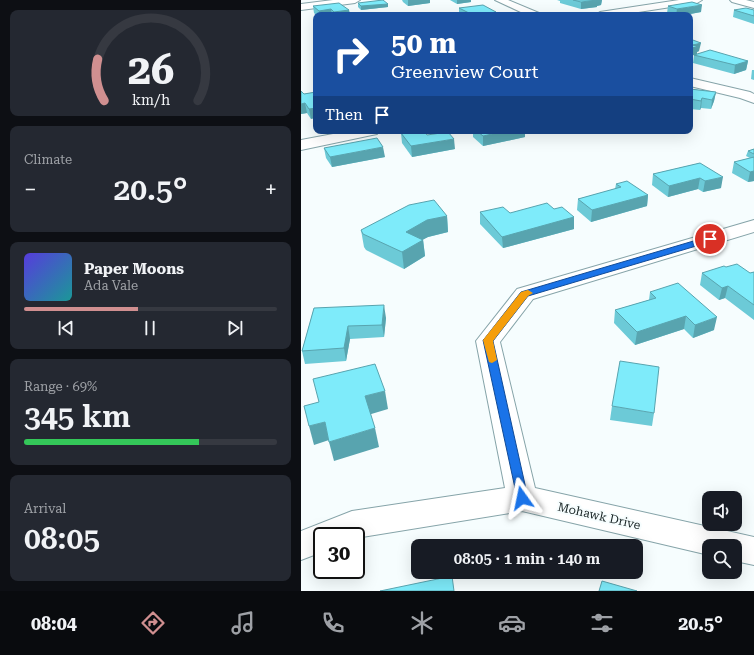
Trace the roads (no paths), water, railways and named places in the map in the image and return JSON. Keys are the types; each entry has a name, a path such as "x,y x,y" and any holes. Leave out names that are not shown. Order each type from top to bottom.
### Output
{"street":[{"path":"301,7 355,0"},
{"path":"500,0 528,12"},
{"path":"619,12 697,0"},
{"path":"735,0 754,5"},
{"path":"693,83 745,95 754,99"},
{"path":"301,145 357,134"},
{"path":"522,498 488,340 525,294 754,226"},
{"name":"Mohawk Drive","path":"347,527 522,498 703,539"},
{"path":"301,546 313,541"},
{"name":"Mohawk Drive","path":"742,548 754,551"}]}
